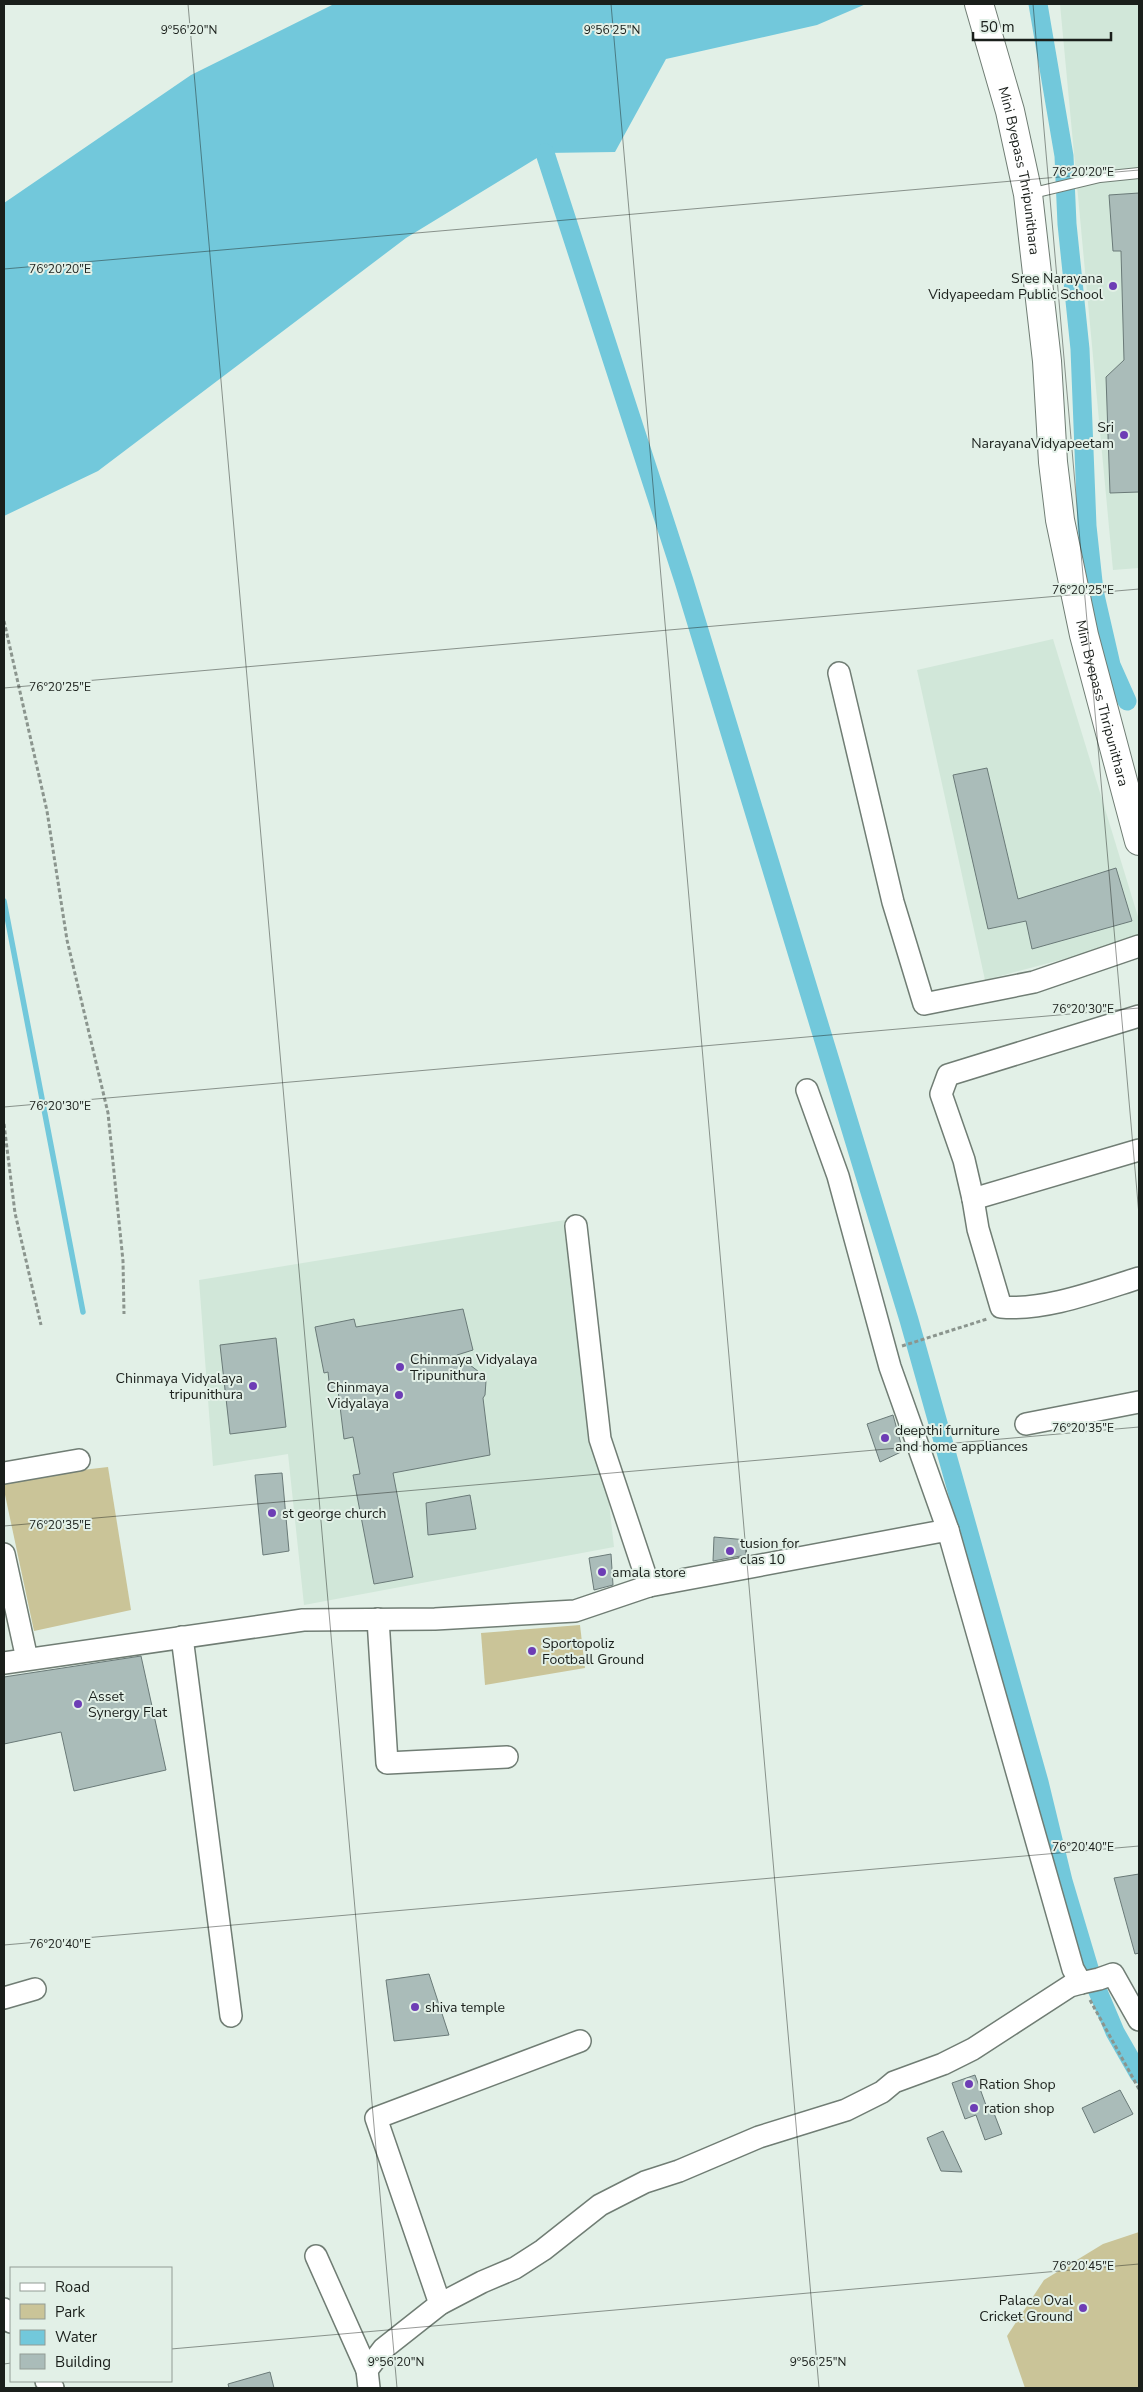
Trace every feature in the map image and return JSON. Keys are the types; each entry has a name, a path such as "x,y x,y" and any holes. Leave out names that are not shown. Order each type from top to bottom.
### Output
{"main road":[{"name":"Mini Byepass Thripunithara","path":"979,4 1010,111 1040,191 1052,462 1060,520 1084,635 1139,841"}],"street":[{"path":"839,672 893,902 924,1004 1034,982 1139,946"},
{"path":"1139,1016 948,1075 941,1094 964,1160 978,1229 1001,1307 1021,1309 1092,1293 1139,1278"},
{"path":"808,1090 838,1176 890,1367 948,1530 1073,1969 1089,1982"},
{"path":"973,1199 1139,1150"},
{"path":"576,1226 600,1439 649,1586"},
{"path":"1026,1424 1139,1402"},
{"path":"4,1473 79,1460"},
{"path":"4,1663 303,1620 435,1619 575,1611 649,1586 948,1530"},
{"path":"4,1554 27,1659"},
{"path":"378,1620 387,1763 507,1757"},
{"path":"182,1637 231,2016"},
{"path":"368,2379 383,2349 440,2304 515,2268 543,2250 600,2205 628,2190 759,2138 846,2110 882,2092 894,2082 943,2064 973,2049 1070,1986 1113,1974 1139,2020"},
{"path":"4,1998 35,1989"},
{"path":"440,2304 376,2118 580,2041"},
{"path":"316,2256 368,2379"},
{"path":"4,2309 10,2320"}],"lane":[{"path":"1040,191 1100,177 1139,173"}],"path":[{"path":"4,621 47,811 67,940 108,1113 123,1261 124,1314"},
{"path":"4,1124 15,1213 41,1325"},
{"path":"896,1348 953,1330"},
{"path":"1089,1982 1139,2089"}],"shaded area":[{"name":"Sree Narayana Vidyapeedam Public School","path":"1060,4 1139,4 1139,568 1113,570"},
{"path":"1053,639 1139,920 1139,939 985,980 917,670"},
{"name":"Chinmaya Vidyalaya Tripunithura","path":"577,1218 614,1547 304,1605 288,1454 213,1466 199,1280"}],"green space":[{"path":"108,1467 131,1610 34,1631 4,1490 4,1479"},
{"name":"Sportopoliz Football Ground","path":"580,1625 585,1668 485,1685 481,1633"},
{"name":"Palace Oval Cricket Ground","path":"1139,2232 1139,2388 1025,2388 1007,2336 1044,2280 1103,2244"}],"water":[{"path":"334,4 866,4 817,25 666,59 615,152 545,153 406,238 98,471 4,516 4,203 191,75"}],"building":[{"path":"1139,193 1139,492 1110,493 1106,377 1124,360 1121,251 1113,251 1109,195"},
{"path":"987,768 1018,899 1116,868 1132,921 1032,949 1026,921 988,929 953,775"},
{"name":"Chinmaya Vidyalaya","path":"463,1309 473,1350 457,1355 483,1375 486,1381 483,1398 490,1455 393,1473 413,1577 374,1584 353,1475 360,1474 353,1437 344,1439 338,1390 330,1391 328,1372 324,1373 315,1327 354,1319 356,1327"},
{"name":"Chinmaya Vidyalaya tripunithura","path":"276,1338 286,1427 230,1434 220,1345"},
{"name":"deepthi furniture and home appliances","path":"893,1415 903,1451 880,1462 867,1424"},
{"name":"st george church","path":"282,1473 289,1551 263,1555 255,1475"},
{"path":"470,1495 476,1529 428,1535 426,1503"},
{"name":"tusion for clas 10","path":"714,1537 747,1540 746,1555 713,1561"},
{"name":"amala store","path":"611,1554 613,1585 594,1590 589,1558"},
{"name":"Asset Synergy Flat","path":"141,1656 166,1770 74,1791 61,1732 4,1744 4,1677"},
{"path":"1139,1874 1139,1953 1135,1954 1114,1878"},
{"name":"shiva temple","path":"429,1974 449,2035 394,2041 386,1980"},
{"name":"ration shop","path":"975,2075 987,2108 992,2108 1002,2134 985,2140 976,2115 965,2119 952,2083"},
{"path":"1120,2090 1133,2114 1094,2133 1082,2108"},
{"path":"943,2131 962,2172 941,2171 927,2138"},
{"path":"270,2372 274,2388 229,2388 228,2384"}],"waterway":[{"path":"1038,4 1064,156 1067,224 1080,349 1087,526 1094,591 1111,665 1127,701"},
{"path":"545,153 684,581 909,1320 1039,1782 1063,1881 1091,1975 1115,2032 1139,2074"},
{"path":"4,901 83,1312"}],"place":[{"name":"Sree Narayana Vidyapeedam Public School","path":"1113,286"},
{"name":"Sri NarayanaVidyapeetam","path":"1124,435"},
{"name":"Chinmaya Vidyalaya Tripunithura","path":"400,1367"},
{"name":"Chinmaya Vidyalaya tripunithura","path":"253,1386"},
{"name":"Chinmaya Vidyalaya","path":"399,1395"},
{"name":"deepthi furniture and home appliances","path":"885,1438"},
{"name":"st george church","path":"272,1513"},
{"name":"tusion for clas 10","path":"730,1551"},
{"name":"amala store","path":"602,1572"},
{"name":"Sportopoliz Football Ground","path":"532,1651"},
{"name":"Asset Synergy Flat","path":"78,1704"},
{"name":"shiva temple","path":"415,2007"},
{"name":"Ration Shop","path":"969,2084"},
{"name":"ration shop","path":"974,2108"},
{"name":"Palace Oval Cricket Ground","path":"1083,2308"}]}
